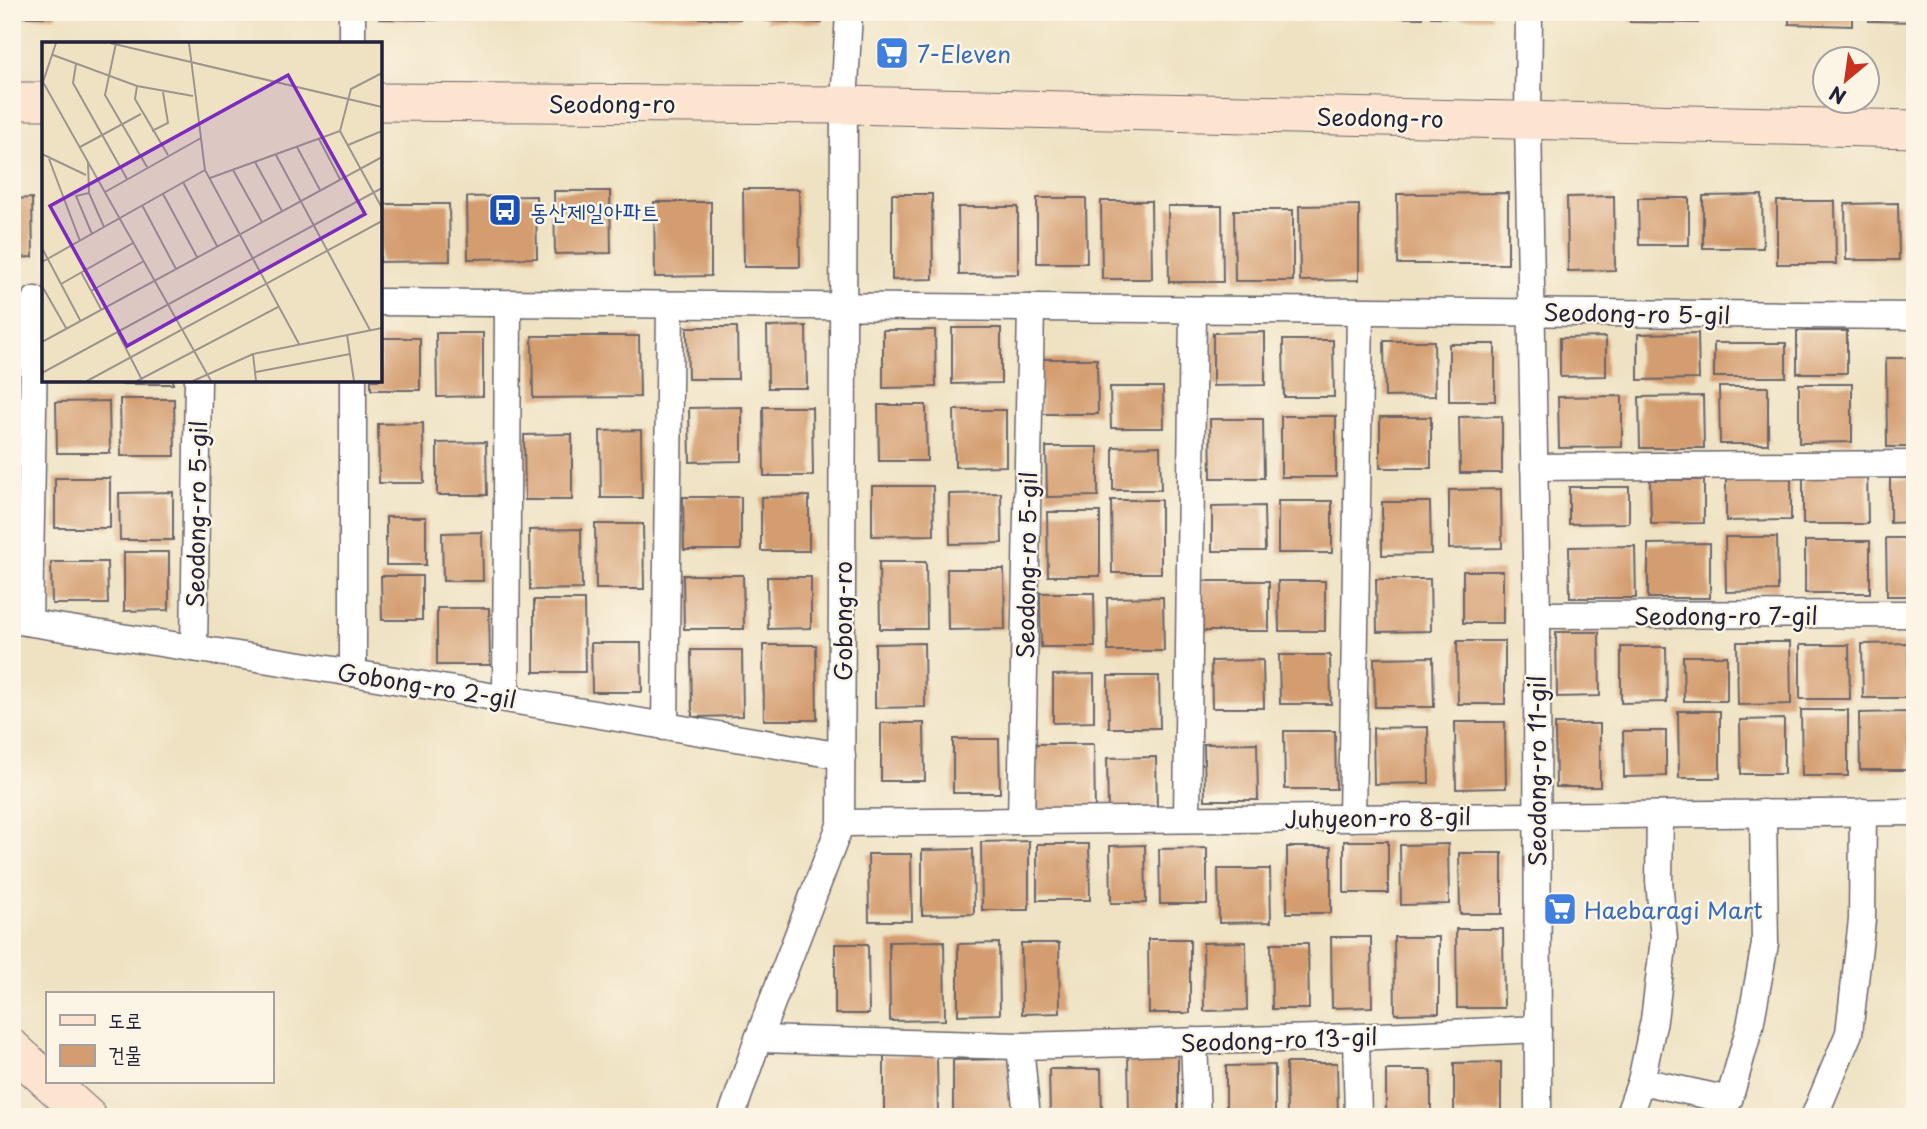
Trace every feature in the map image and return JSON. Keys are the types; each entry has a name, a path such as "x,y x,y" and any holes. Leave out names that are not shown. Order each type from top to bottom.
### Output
{"street":[{"path":"352,12 352,42"},
{"path":"844,105 849,12"},
{"name":"Seodong-ro 11-gil","path":"1529,12 1538,1117"},
{"path":"12,101 42,101"},
{"name":"Seodong-ro","path":"382,102 844,105 1915,129"},
{"name":"Gobong-ro","path":"731,1117 841,823 844,105"},
{"path":"21,621 30,300"},
{"name":"Seodong-ro 5-gil","path":"382,302 1915,316"},
{"path":"506,698 508,303"},
{"path":"664,727 670,305"},
{"name":"Seodong-ro 5-gil","path":"1021,821 1031,308"},
{"path":"1187,819 1193,310"},
{"path":"1352,818 1360,311"},
{"name":"Seodong-ro 5-gil","path":"194,648 198,382"},
{"path":"353,673 354,382"},
{"path":"1534,467 1915,464"},
{"name":"Seodong-ro 7-gil","path":"1536,615 1915,614"},
{"name":"Gobong-ro 2-gil","path":"21,621 506,698 842,756"},
{"path":"1814,1117 1849,1033 1862,920 1863,812"},
{"name":"Juhyeon-ro 8-gil","path":"841,823 1915,812"},
{"path":"1641,1081 1729,1100 1751,1026 1765,944 1763,813"},
{"path":"1628,1117 1641,1081 1654,1020 1664,939 1659,880 1660,815"},
{"name":"Seodong-ro 13-gil","path":"758,1039 1020,1046 1538,1029"},
{"path":"1356,1037 1358,1117"},
{"path":"1194,1041 1197,1117"},
{"path":"1020,1046 1027,1117"},
{"path":"12,1048 46,1079"},
{"path":"51,1084 88,1117"}],"building":[{"path":"12,12 56,12 56,17 12,17"},
{"path":"380,12 438,12 437,20 379,19"},
{"path":"537,12 593,12 592,18 537,17"},
{"path":"610,12 740,12 740,19 610,16"},
{"path":"766,12 822,12 822,23 766,21"},
{"path":"1279,12 1344,12 1344,16 1279,15"},
{"path":"1358,12 1422,12 1422,18 1358,17"},
{"path":"1431,12 1491,12 1491,18 1431,17"},
{"path":"1630,12 1699,12 1698,23 1630,22"},
{"path":"1714,12 1777,12 1777,16 1714,15"},
{"path":"1789,12 1852,12 1852,26 1789,24"},
{"path":"1869,12 1915,12 1915,22 1869,21"},
{"path":"743,189 799,189 800,267 744,267"},
{"path":"554,191 610,191 611,253 555,254"},
{"path":"1508,193 1508,264 1398,264 1397,194"},
{"path":"892,194 932,194 933,279 892,280"},
{"path":"1762,195 1763,248 1703,248 1703,196"},
{"path":"536,196 537,258 468,259 467,197"},
{"path":"1614,196 1615,270 1568,271 1567,197"},
{"path":"32,198 33,257 12,258 12,199"},
{"path":"1037,198 1086,198 1087,263 1037,263"},
{"path":"1638,198 1689,198 1689,245 1639,245"},
{"path":"1101,201 1151,201 1152,279 1102,279"},
{"path":"1777,201 1835,201 1836,264 1777,264"},
{"path":"654,202 711,202 711,276 655,277"},
{"path":"1898,203 1899,260 1846,260 1845,204"},
{"path":"382,204 449,204 450,261 382,262"},
{"path":"1359,205 1359,280 1300,281 1299,206"},
{"path":"1168,206 1222,206 1223,282 1169,282"},
{"path":"958,207 1018,207 1018,274 959,275"},
{"path":"1234,210 1293,210 1293,281 1235,281"},
{"path":"1911,211 1915,211 1915,272 1911,272"},
{"path":"806,326 807,388 768,388 767,327"},
{"path":"687,327 737,327 738,379 688,379"},
{"path":"952,328 1001,328 1001,383 952,384"},
{"path":"12,329 23,329 24,379 12,379"},
{"path":"883,330 935,330 936,387 883,388"},
{"path":"1797,331 1847,331 1847,373 1797,373"},
{"path":"1265,332 1265,385 1213,386 1213,333"},
{"path":"436,333 483,333 483,396 437,397"},
{"path":"1698,333 1699,379 1638,380 1638,334"},
{"path":"532,336 639,336 640,397 533,398"},
{"path":"1606,337 1606,376 1560,377 1560,338"},
{"path":"382,338 420,338 420,390 371,390 371,382 382,382"},
{"path":"1283,340 1333,340 1334,397 1284,397"},
{"path":"1384,341 1434,341 1435,396 1385,397"},
{"path":"1714,343 1786,343 1786,377 1714,377"},
{"path":"1449,344 1495,344 1495,401 1449,401"},
{"path":"1886,358 1915,358 1915,447 1887,447"},
{"path":"1040,359 1097,359 1098,414 1041,414"},
{"path":"121,382 173,382 173,384"},
{"path":"1799,384 1852,384 1852,442 1799,443"},
{"path":"1110,387 1163,387 1164,428 1111,428"},
{"path":"1719,387 1768,387 1768,444 1720,444"},
{"path":"1622,396 1622,447 1559,448 1558,397"},
{"path":"1703,396 1704,448 1640,448 1639,397"},
{"path":"120,399 174,399 175,456 121,456"},
{"path":"109,401 110,453 57,453 56,402"},
{"path":"878,405 926,405 927,461 879,461"},
{"path":"742,407 742,461 690,462 689,408"},
{"path":"763,407 812,407 813,476 764,476"},
{"path":"954,410 1006,410 1006,466 955,467"},
{"path":"1281,416 1336,416 1336,477 1281,477"},
{"path":"1502,416 1502,473 1460,473 1459,417"},
{"path":"1380,417 1431,417 1431,468 1380,468"},
{"path":"1210,419 1263,419 1264,478 1211,478"},
{"path":"423,423 424,483 379,483 378,424"},
{"path":"641,430 642,498 601,498 600,431"},
{"path":"572,434 572,500 525,500 524,435"},
{"path":"486,442 487,495 437,495 437,443"},
{"path":"1160,446 1161,490 1113,490 1113,447"},
{"path":"1046,447 1098,447 1098,496 1047,497"},
{"path":"1803,470 1867,470 1868,524 1803,524"},
{"path":"1726,477 1791,477 1791,520 1726,521"},
{"path":"55,478 110,478 110,528 55,528"},
{"path":"1890,478 1915,478 1915,522 1890,523"},
{"path":"1650,480 1704,480 1704,523 1651,524"},
{"path":"872,486 933,486 934,535 872,536"},
{"path":"1569,487 1629,487 1629,523 1569,524"},
{"path":"1501,489 1502,548 1449,549 1449,490"},
{"path":"173,492 173,540 120,540 119,493"},
{"path":"1001,493 1002,543 950,544 949,494"},
{"path":"809,496 809,551 761,551 761,497"},
{"path":"683,497 741,497 741,550 684,550"},
{"path":"1111,500 1161,500 1161,573 1112,573"},
{"path":"1278,501 1332,501 1332,553 1278,553"},
{"path":"1382,502 1430,502 1431,554 1382,555"},
{"path":"1264,506 1265,551 1212,551 1212,507"},
{"path":"1047,512 1100,512 1100,576 1048,576"},
{"path":"386,517 426,517 426,565 386,565"},
{"path":"595,524 643,524 644,589 596,589"},
{"path":"581,529 582,589 530,590 529,530"},
{"path":"482,532 483,581 443,581 442,533"},
{"path":"1725,537 1777,537 1778,591 1726,592"},
{"path":"1886,538 1915,538 1915,596 1887,596"},
{"path":"1805,541 1870,541 1870,593 1805,593"},
{"path":"1710,543 1710,598 1648,598 1648,544"},
{"path":"1635,546 1636,598 1570,598 1569,547"},
{"path":"124,552 169,552 169,610 124,611"},
{"path":"51,562 107,562 108,604 52,604"},
{"path":"879,562 926,562 927,629 880,629"},
{"path":"947,569 1004,569 1005,629 948,630"},
{"path":"1463,571 1503,571 1503,623 1463,623"},
{"path":"683,575 743,575 744,629 684,629"},
{"path":"381,576 422,576 422,620 382,620"},
{"path":"767,577 811,577 811,628 768,629"},
{"path":"1376,579 1430,579 1431,631 1377,632"},
{"path":"1202,581 1269,581 1269,631 1203,631"},
{"path":"1278,581 1325,581 1325,631 1279,631"},
{"path":"1040,593 1094,593 1095,647 1041,647"},
{"path":"1163,597 1164,651 1108,651 1107,598"},
{"path":"534,600 584,600 585,672 534,672"},
{"path":"437,608 489,608 490,665 437,665"},
{"path":"1556,632 1599,632 1600,696 1557,697"},
{"path":"1457,641 1505,641 1505,704 1458,704"},
{"path":"1737,642 1790,642 1791,704 1738,705"},
{"path":"591,643 641,643 642,692 592,692"},
{"path":"924,643 925,707 875,708 875,644"},
{"path":"1908,643 1909,698 1863,698 1862,644"},
{"path":"763,645 816,645 817,720 764,720"},
{"path":"1800,645 1849,645 1850,699 1800,699"},
{"path":"1621,647 1666,647 1667,702 1621,703"},
{"path":"691,650 742,650 743,716 692,717"},
{"path":"1279,655 1330,655 1331,704 1280,704"},
{"path":"1683,656 1727,656 1727,701 1684,701"},
{"path":"1433,657 1434,707 1375,707 1374,658"},
{"path":"1263,660 1264,708 1212,708 1211,661"},
{"path":"1094,674 1094,722 1053,723 1053,675"},
{"path":"1108,676 1159,676 1160,728 1109,728"},
{"path":"1801,710 1848,710 1848,776 1802,776"},
{"path":"1678,711 1720,711 1720,778 1679,778"},
{"path":"1908,712 1908,770 1860,770 1859,713"},
{"path":"1784,719 1784,774 1741,774 1740,720"},
{"path":"1455,722 1505,722 1506,788 1456,789"},
{"path":"881,723 924,723 925,781 881,781"},
{"path":"1555,724 1600,724 1600,787 1556,787"},
{"path":"1428,727 1429,783 1374,784 1373,728"},
{"path":"1284,731 1335,731 1336,789 1285,789"},
{"path":"1623,731 1666,731 1666,776 1624,777"},
{"path":"953,739 999,739 1000,793 953,793"},
{"path":"1257,743 1258,800 1205,800 1204,744"},
{"path":"1034,744 1094,744 1095,815 1035,815"},
{"path":"1156,757 1157,811 1108,812 1107,758"},
{"path":"1029,841 1029,910 982,910 981,842"},
{"path":"1344,841 1388,841 1388,893 1344,893"},
{"path":"1037,844 1089,844 1090,900 1037,900"},
{"path":"1448,844 1449,904 1401,905 1400,845"},
{"path":"1145,845 1146,903 1111,903 1110,846"},
{"path":"1287,847 1331,847 1331,913 1287,913"},
{"path":"1207,848 1207,904 1160,904 1159,849"},
{"path":"973,849 974,914 922,915 922,850"},
{"path":"1459,853 1502,853 1502,914 1460,914"},
{"path":"868,854 911,854 912,921 869,921"},
{"path":"1218,869 1270,869 1271,922 1219,923"},
{"path":"1456,929 1503,929 1504,1008 1457,1008"},
{"path":"1331,937 1371,937 1372,1007 1332,1008"},
{"path":"1394,937 1439,937 1439,1013 1395,1014"},
{"path":"1148,939 1190,939 1190,1013 1149,1013"},
{"path":"944,941 945,1020 890,1021 889,942"},
{"path":"1246,942 1247,1010 1204,1011 1203,943"},
{"path":"999,943 1000,1014 958,1015 958,944"},
{"path":"1021,943 1059,943 1060,1013 1022,1014"},
{"path":"1271,943 1308,943 1309,1009 1272,1009"},
{"path":"835,944 868,944 869,1014 835,1014"},
{"path":"1178,1052 1178,1117 1129,1117 1128,1053"},
{"path":"884,1056 937,1056 938,1116 884,1116"},
{"path":"1013,1059 1014,1117 953,1117 953,1060"},
{"path":"1501,1062 1501,1113 1454,1114 1454,1063"},
{"path":"1286,1063 1337,1063 1338,1117 1287,1117"},
{"path":"1275,1065 1275,1117 1226,1117 1226,1066"},
{"path":"1049,1069 1101,1069 1102,1117 1050,1117"},
{"path":"1386,1070 1431,1070 1431,1116 1386,1116"}],"place":[{"name":"7-Eleven","path":"892,53"},
{"name":"동산제일아파트","path":"505,210"},
{"name":"Haebaragi Mart","path":"1560,909"}]}
